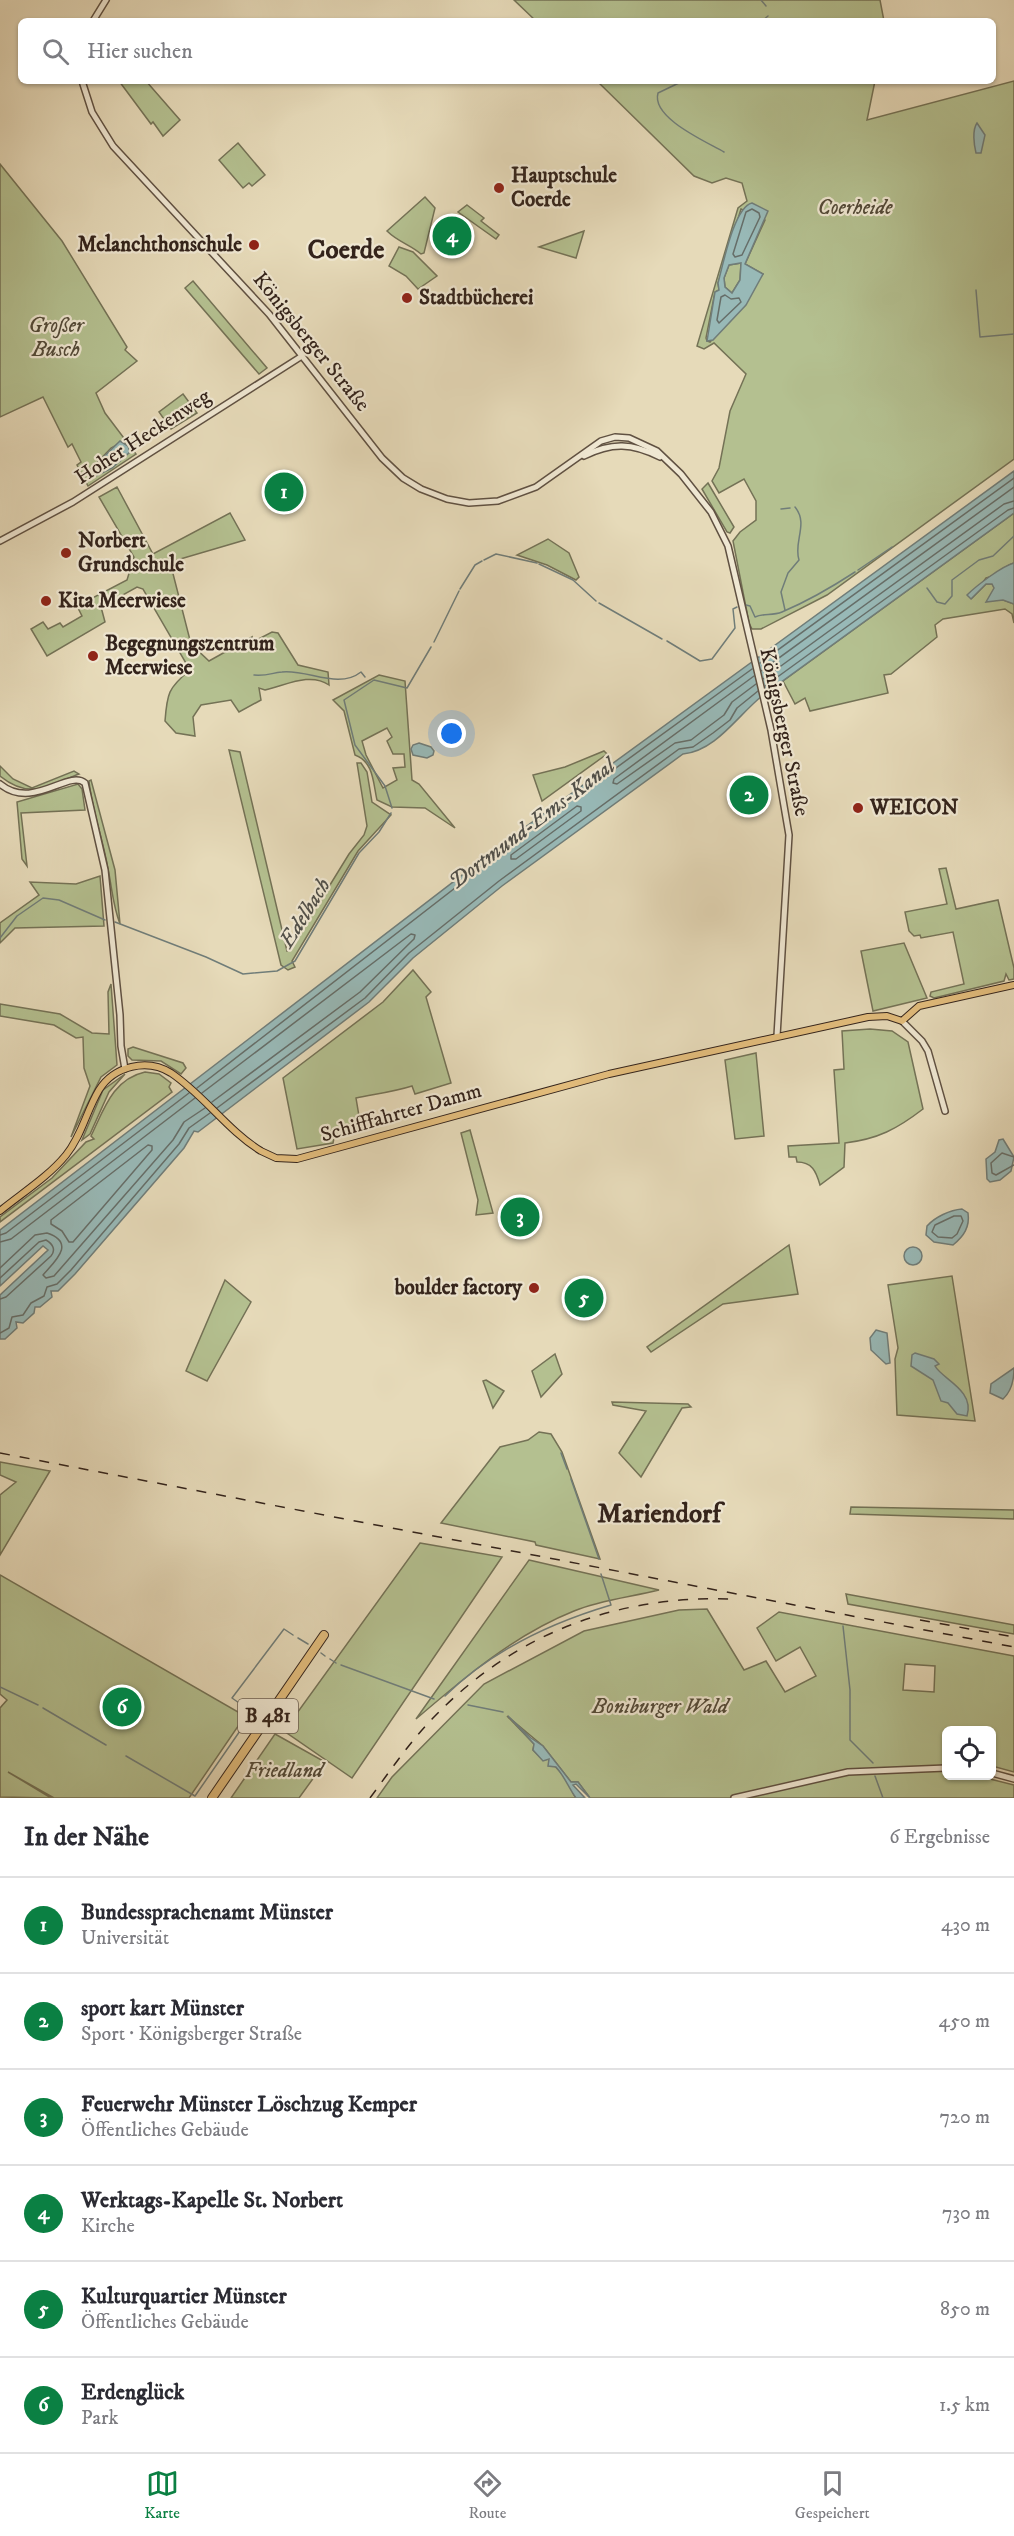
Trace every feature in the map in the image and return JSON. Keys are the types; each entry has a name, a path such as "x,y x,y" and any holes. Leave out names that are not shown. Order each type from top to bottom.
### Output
{"highway":[{"name":"B 481","path":"212,1798 324,1635"}],"main road":[{"path":"902,1021 919,1006 1011,986"},
{"name":"Schifffahrter Damm","path":"125,1069 141,1065 170,1073 264,1153 276,1158 297,1159 609,1074 868,1017 887,1016 902,1021"},
{"path":"0,1211 64,1158 84,1127 102,1086 125,1069"}],"street":[{"path":"95,18 106,0"},
{"name":"Königsberger Straße","path":"83,84 92,112 113,146 219,259 302,356 390,466 408,482 435,496 465,503 508,499 536,488 601,441 619,437 643,443 664,459 697,493 725,538 783,794 789,840 777,1036"},
{"name":"Hoher Heckenweg","path":"0,541 74,502 302,356"},
{"path":"0,784 11,792 22,795 75,780 85,783 105,870 125,1069"},
{"path":"902,1021 922,1041 928,1051 945,1111"},
{"path":"734,1798 843,1773 942,1768"},
{"path":"996,1774 1014,1779"}],"green space":[{"path":"514,0 880,0 883,18 533,18"},
{"name":"Coerheide","path":"1014,81 1014,459 827,595 761,629 752,629 749,623 733,541 740,532 756,520 756,501 744,479 719,493 712,481 719,468 730,411 746,374 714,343 704,349 697,346 738,208 747,201 742,183 726,178 712,183 694,176 600,84 874,84 867,120","holes":["741,209 765,220 745,264 763,274 710,342 707,341 715,292 719,290 718,283"]},
{"path":"121,84 149,84 180,120 163,136 153,122 151,124"},
{"path":"238,143 265,175 252,186 249,183 243,188 219,160"},
{"name":"Großer Busch","path":"0,164 62,241 127,347 125,350 137,361 96,393 105,413 136,454 88,486 77,465 81,462 72,444 68,447 43,397 0,417","holes":["124,441 130,452 106,468 90,470 111,448"]},
{"path":"425,197 435,208 424,253 421,254 387,231"},
{"path":"467,205 484,218 481,221 499,235 496,239 458,212"},
{"path":"584,231 576,258 539,247"},
{"path":"399,247 413,252 437,276 418,289 406,276 389,266"},
{"path":"741,263 740,280 732,293 725,287 724,278 729,265"},
{"path":"193,281 267,368 259,374 185,288"},
{"path":"183,394 197,413 171,429 159,412"},
{"path":"708,483 734,527 730,533 727,532 702,489"},
{"path":"117,487 153,554 230,513 245,540 170,562 191,644 209,661 252,637 251,643 272,632 278,633 298,665 328,672 329,685 322,681 306,680 265,690 259,688 261,700 239,712 231,700 201,705 193,717 195,736 176,733 165,721 168,698 173,687 190,670 143,589 137,587 101,607 105,622 47,656 31,629 43,622 48,629 60,623 63,627 82,616 77,606 127,580 134,557 99,497"},
{"path":"1014,513 1014,563 986,578 971,599 986,584 992,584 1003,600 1014,604 1014,623 1012,614 1005,609 943,619 935,625 937,637 891,674 884,675 888,693 810,711 805,698 795,704 783,681"},
{"path":"548,539 569,553 579,577 576,580 547,565 517,555"},
{"path":"379,675 405,681 412,780 419,784 455,828 425,808 392,807 377,800 369,768 361,758 355,755 344,711 333,700","holes":["387,728 392,737 387,741 393,754 404,754 405,767 393,768 397,780 383,788 366,755 362,741"]},
{"path":"229,750 240,752 287,951 290,950 349,854 364,835 367,826 357,763 361,763 367,772 372,802 391,815 358,851 292,961 295,967 288,970 281,965"},
{"path":"604,751 607,754 542,801 533,775 565,767"},
{"path":"0,766 13,779 32,788 74,771 79,774 48,786 30,789 20,788 0,776"},
{"path":"91,780 115,870 120,924 93,803 89,781"},
{"path":"78,784 82,789 85,810 21,813 27,866 22,859 17,802"},
{"path":"946,868 956,909 998,900 1014,968 1014,979 1009,980 1006,974 1004,981 934,998 930,996 931,992 964,984 953,932 921,938 920,935 914,936 909,931 905,912 947,904 939,869"},
{"path":"100,876 104,926 15,928 0,943 0,923 39,895 30,882 76,884"},
{"path":"904,943 927,998 873,1011 861,951"},
{"path":"413,970 431,992 426,997 451,1083 415,1094 412,1086 356,1098 361,1128 335,1133 333,1143 297,1149 283,1078 383,1002"},
{"path":"111,984 117,1065 101,1077 71,1137 90,1086 84,1068 83,1037 76,1038 54,1025 0,1016 0,1004 60,1014 92,1033 109,1034 108,992"},
{"path":"870,1029 892,1031 908,1042 923,1109 887,1132 845,1143 844,1167 820,1185 810,1166 797,1162 796,1157 789,1157 788,1146 839,1143 834,1070 844,1069 842,1031"},
{"path":"133,1047 183,1063 186,1068 181,1074 161,1061 132,1060 128,1056 128,1049"},
{"path":"756,1053 764,1136 735,1139 725,1060"},
{"path":"145,1072 159,1074 171,1083 169,1087 172,1092 0,1222 0,1217 52,1178 86,1142 94,1139 91,1136 105,1106 117,1088 125,1081"},
{"path":"125,1074 109,1092 90,1134 82,1140 103,1090"},
{"path":"470,1130 493,1213 476,1215 478,1200 461,1133"},
{"path":"789,1245 798,1294 723,1304 651,1352 647,1347"},
{"path":"952,1276 975,1421 897,1415 895,1359 898,1348 888,1285"},
{"path":"225,1280 251,1302 207,1381 186,1371"},
{"path":"555,1354 562,1374 541,1397 532,1371"},
{"path":"486,1380 504,1391 493,1408 483,1381"},
{"path":"612,1402 688,1404 691,1407 682,1408 641,1477 619,1453 646,1411 613,1405"},
{"path":"539,1432 551,1434 562,1452 600,1559 536,1545 535,1542 441,1523 500,1447 528,1440"},
{"path":"0,1462 50,1471 0,1555 0,1495 16,1482 0,1475"},
{"path":"851,1507 1014,1510 1014,1519 850,1514"},
{"path":"420,1543 502,1557 352,1778 284,1731"},
{"path":"529,1560 659,1590 594,1604 531,1632 491,1658 416,1719"},
{"path":"0,1575 245,1716 189,1798 54,1798 8,1772 51,1798 0,1797 0,1708 7,1700 0,1694"},
{"path":"846,1594 1014,1625 1014,1634 848,1604"},
{"name":"Boniburger Wald","path":"707,1609 744,1670 766,1661 785,1692 816,1676 800,1647 776,1661 757,1628 779,1612 1014,1656 1014,1772 996,1767 996,1726 942,1726 942,1780 994,1780 1014,1785 1014,1798 590,1798 578,1782 571,1782 543,1746 507,1716 534,1744 533,1750 543,1760 549,1759 568,1781 576,1798 377,1798 392,1777 484,1684 584,1631 679,1610","holes":["905,1664 935,1666 934,1692 903,1690"]},
{"name":"Friedland","path":"275,1734 325,1762 299,1798 231,1798"}],"water":[{"path":"977,123 985,135 981,153 976,153 975,146 974,133"},
{"path":"752,203 768,211 745,264 763,274 746,305 713,340 707,341 715,292 719,290 718,283 726,251 735,225 746,207","holes":["741,263 740,280 732,293 725,287 724,278 729,265"]},
{"path":"120,441 128,446 130,452 112,468 92,478 90,470"},
{"name":"Dortmund-Ems-Kanal","path":"1014,471 1014,513 762,696 716,739 695,751 683,754 502,886 413,958 369,1002 198,1132 194,1131 184,1148 75,1274 58,1291 51,1291 52,1297 40,1307 35,1307 34,1313 23,1323 16,1322 17,1328 5,1339 0,1339 0,1295 48,1250 43,1246 0,1286 0,1230 513,836"},
{"path":"1014,563 1014,604 1003,600 986,602 994,588 992,584 986,584 971,599 967,595 996,572"},
{"path":"419,743 431,747 434,751 433,755 427,758 413,755 411,749 413,745"},
{"path":"1003,1139 1014,1157 1011,1171 1000,1180 990,1182 987,1179 986,1159 995,1152 999,1140"},
{"path":"962,1209 968,1213 967,1227 953,1245 934,1242 926,1235 927,1226 934,1220 948,1212"},
{"path":"913,1247 919,1250 922,1256 919,1262 913,1265 907,1262 904,1256 907,1250"},
{"path":"876,1330 887,1333 890,1363 886,1364 871,1350 870,1338"},
{"path":"915,1353 934,1359 939,1364 935,1366 957,1386 966,1399 967,1416 957,1414 948,1403 941,1401 933,1380 911,1366 912,1355"},
{"path":"1014,1368 1012,1385 1006,1396 1003,1399 990,1393 991,1384"},
{"path":"508,1716 543,1746 571,1782 578,1782 590,1798 576,1784 573,1785 585,1798 576,1798 556,1767 548,1766 549,1759 543,1761 533,1750 534,1744"}],"waterway":[{"path":"761,0 766,6"},
{"path":"677,84 658,93 658,102 663,111 682,128 724,152"},
{"path":"976,290 980,337 1014,334"},
{"path":"785,610 781,592 788,573 799,560 801,520 795,507"},
{"path":"781,509 790,508"},
{"name":"Edelbach","path":"927,588 937,602 945,604 952,596 952,580 979,560 993,556 1014,536"},
{"name":"Edelbach","path":"858,570 892,547"},
{"name":"Edelbach","path":"484,560 496,554 537,563"},
{"name":"Edelbach","path":"460,589 475,565 482,561"},
{"name":"Edelbach","path":"539,564 573,580 596,601"},
{"name":"Edelbach","path":"746,605 750,606 755,617 778,613 792,608 855,572"},
{"name":"Edelbach","path":"434,642 459,591"},
{"name":"Edelbach","path":"599,603 662,639"},
{"name":"Edelbach","path":"667,641 700,661 712,659 735,628 733,609 737,607"},
{"name":"Edelbach","path":"392,808 385,786 355,745 344,700 374,680 407,688 431,647"},
{"path":"254,675 292,672 343,679 361,672 365,677"},
{"name":"Edelbach","path":"115,922 206,957 243,974 277,971 295,961 359,853 379,832 391,813"},
{"name":"Edelbach","path":"0,938 17,916 43,898 59,900 105,920"},
{"path":"561,1453 567,1469"},
{"path":"571,1479 599,1559"},
{"path":"445,1696 482,1665 523,1640 566,1620 611,1605 601,1574"},
{"path":"843,1626 850,1690 850,1740 873,1763"},
{"path":"126,1756 195,1796 251,1715 249,1710 232,1698 284,1629 293,1635"},
{"path":"298,1638 308,1644"},
{"path":"321,1653 325,1656"},
{"path":"330,1659 336,1663"},
{"path":"341,1665 434,1699"},
{"path":"0,1687 38,1705"},
{"path":"468,1705 503,1712"},
{"path":"43,1708 106,1745"},
{"path":"875,1776 883,1798"}],"railway":[{"path":"0,1453 1014,1647"},
{"path":"370,1798 432,1719 496,1664 531,1643 568,1626 607,1613 647,1604 731,1599"},
{"path":"920,1620 1014,1637"}],"place":[{"name":"Hauptschule Coerde","path":"499,188"},
{"name":"Werktags-Kapelle St. Norbert","path":"452,236"},
{"name":"Melanchthonschule","path":"254,245"},
{"name":"Stadtbücherei","path":"407,298"},
{"name":"Bundessprachenamt Münster","path":"284,492"},
{"name":"Norbert Grundschule","path":"66,553"},
{"name":"Kita Meerwiese","path":"46,601"},
{"name":"Begegnungszentrum Meerwiese","path":"93,656"},
{"name":"sport kart Münster","path":"749,795"},
{"name":"WEICON","path":"858,808"},
{"name":"Feuerwehr Münster Löschzug Kemper","path":"520,1217"},
{"name":"boulder factory","path":"534,1288"},
{"name":"Kulturquartier Münster","path":"584,1298"},
{"name":"Erdenglück","path":"122,1707"}],"district":[{"name":"Coerde","path":"346,250"},
{"name":"Mariendorf","path":"659,1514"}]}
